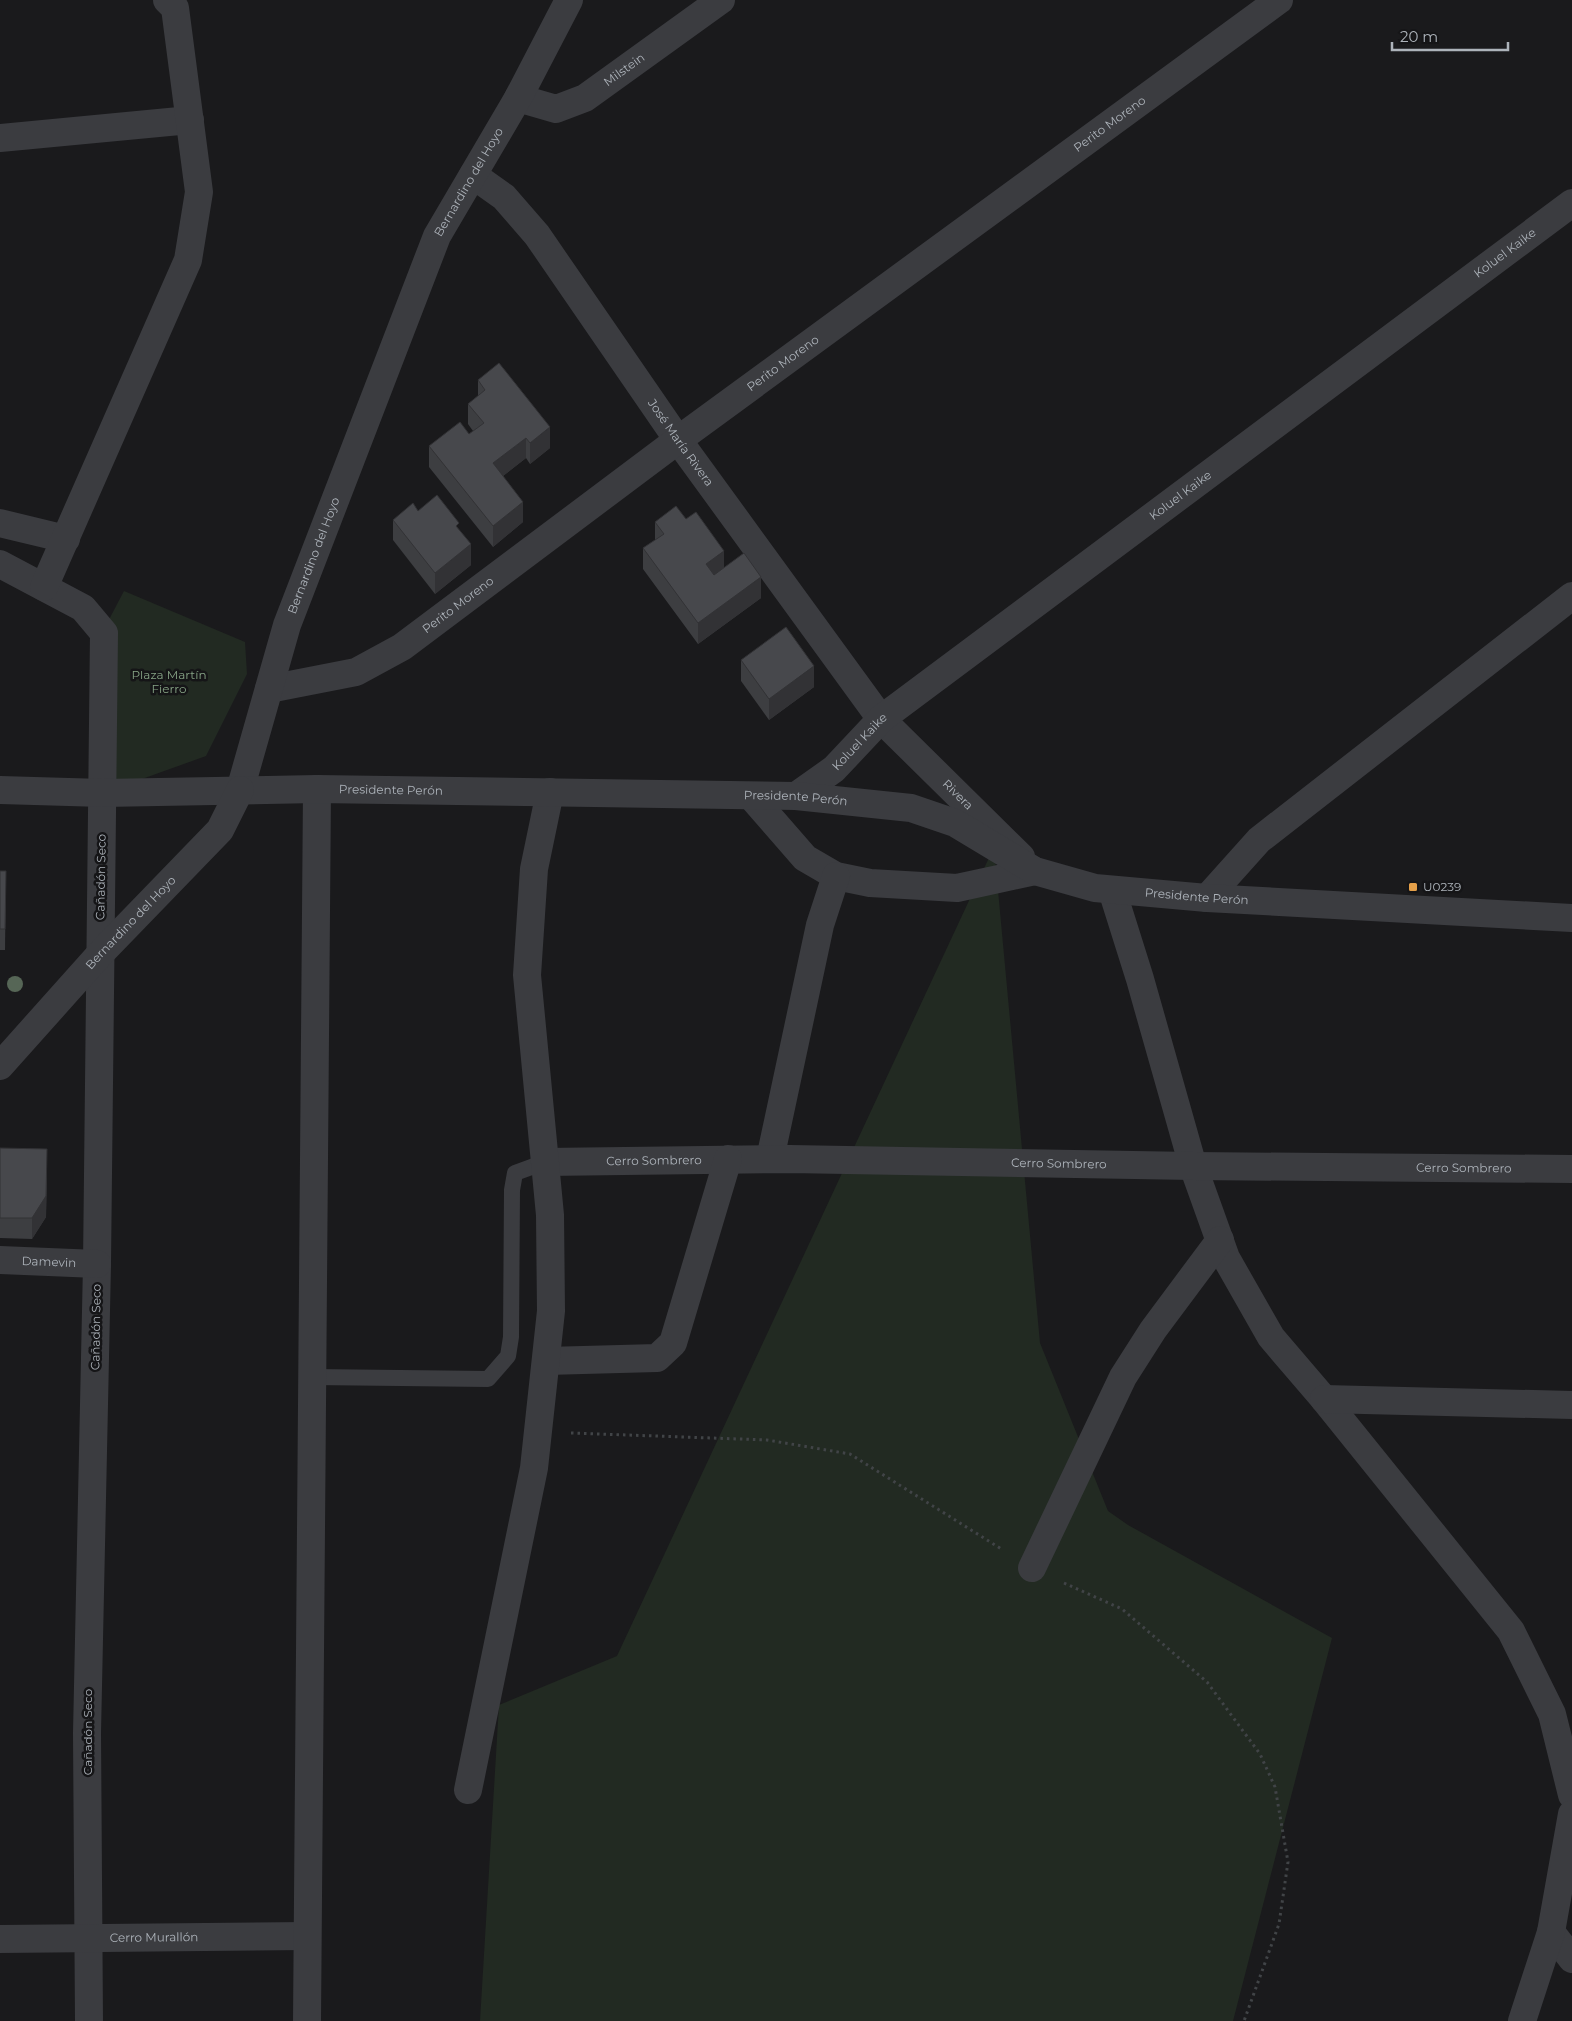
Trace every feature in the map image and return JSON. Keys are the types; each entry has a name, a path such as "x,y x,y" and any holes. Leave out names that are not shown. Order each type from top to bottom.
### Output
{"street":[{"path":"0,564 44,587 188,260 199,192 175,8 167,0"},
{"name":"Bernardino del Hoyo","path":"0,1066 100,954 220,830 240,790 287,625 437,236 518,98 569,0"},
{"name":"Milstein","path":"518,98 556,109 586,98 720,0"},
{"name":"Perito Moreno","path":"269,688 356,672 402,647 678,440 1279,0"},
{"path":"0,138 190,120"},
{"name":"José María Rivera","path":"473,175 504,197 538,235 678,440 881,719"},
{"name":"Koluel Kaike","path":"796,796 834,769 881,719 1572,203"},
{"path":"0,523 66,539"},
{"name":"Cañadón Seco","path":"44,587 83,608 104,633 97,1264 87,1733 89,2021"},
{"path":"1207,898 1259,840 1572,596"},
{"name":"Rivera","path":"881,719 1035,871"},
{"path":"307,2021 317,789"},
{"name":"Presidente Perón","path":"0,790 103,793 317,789 796,796 911,808 955,823 1035,871 1095,888 1207,898 1572,918"},
{"path":"468,1790 534,1468 552,1311 550,1215 527,975 534,869 550,792"},
{"path":"751,796 805,858 836,876 870,883 957,888 1035,871"},
{"path":"770,1159 820,925 836,876"},
{"path":"1112,890 1140,979 1192,1166 1226,1258 1271,1337 1324,1399 1511,1631 1552,1714 1572,1795"},
{"name":"Cerro Sombrero","path":"545,1162 770,1159 1192,1166 1572,1169"},
{"path":"546,1361 657,1358 673,1342 728,1160"},
{"path":"1032,1568 1123,1377 1153,1330 1220,1240"},
{"name":"Damevin","path":"0,1260 97,1264"},
{"path":"1324,1399 1572,1405"},
{"path":"1522,2021 1551,1932 1572,1814"},
{"path":"1551,1932 1572,1959"},
{"name":"Cerro Murallón","path":"0,1939 308,1936"}],"lane":[{"path":"312,1376 488,1379 508,1356 511,1337 512,1190 515,1173 545,1162"}],"path":[{"path":"538,1431 767,1440 850,1454 1032,1568 1122,1609 1207,1682 1260,1754 1275,1787 1288,1862 1279,1924 1244,2021"}],"green space":[{"name":"Plaza Martín Fierro","path":"124,591 245,642 247,674 206,756 103,793 103,631"},
{"path":"994,847 1040,1343 1108,1511 1128,1525 1332,1638 1233,2021 480,2021 499,1705 617,1656"}],"building":[{"path":"499,363 550,427 530,443 526,438 493,463 523,502 493,526 429,446 460,422 469,434 484,423 468,404 485,390 478,380"},
{"path":"437,495 459,523 456,526 471,544 435,573 393,520 413,503 418,511"},
{"path":"676,506 686,519 696,512 724,551 706,564 714,575 744,553 761,577 698,623 643,548 664,534 655,522"},
{"path":"786,627 814,666 769,699 741,660"},
{"path":"0,871 6,871 5,929 0,929"},
{"path":"0,1148 47,1149 46,1196 32,1218 0,1218"}],"place":[{"name":"U0239","path":"1413,887"}]}
